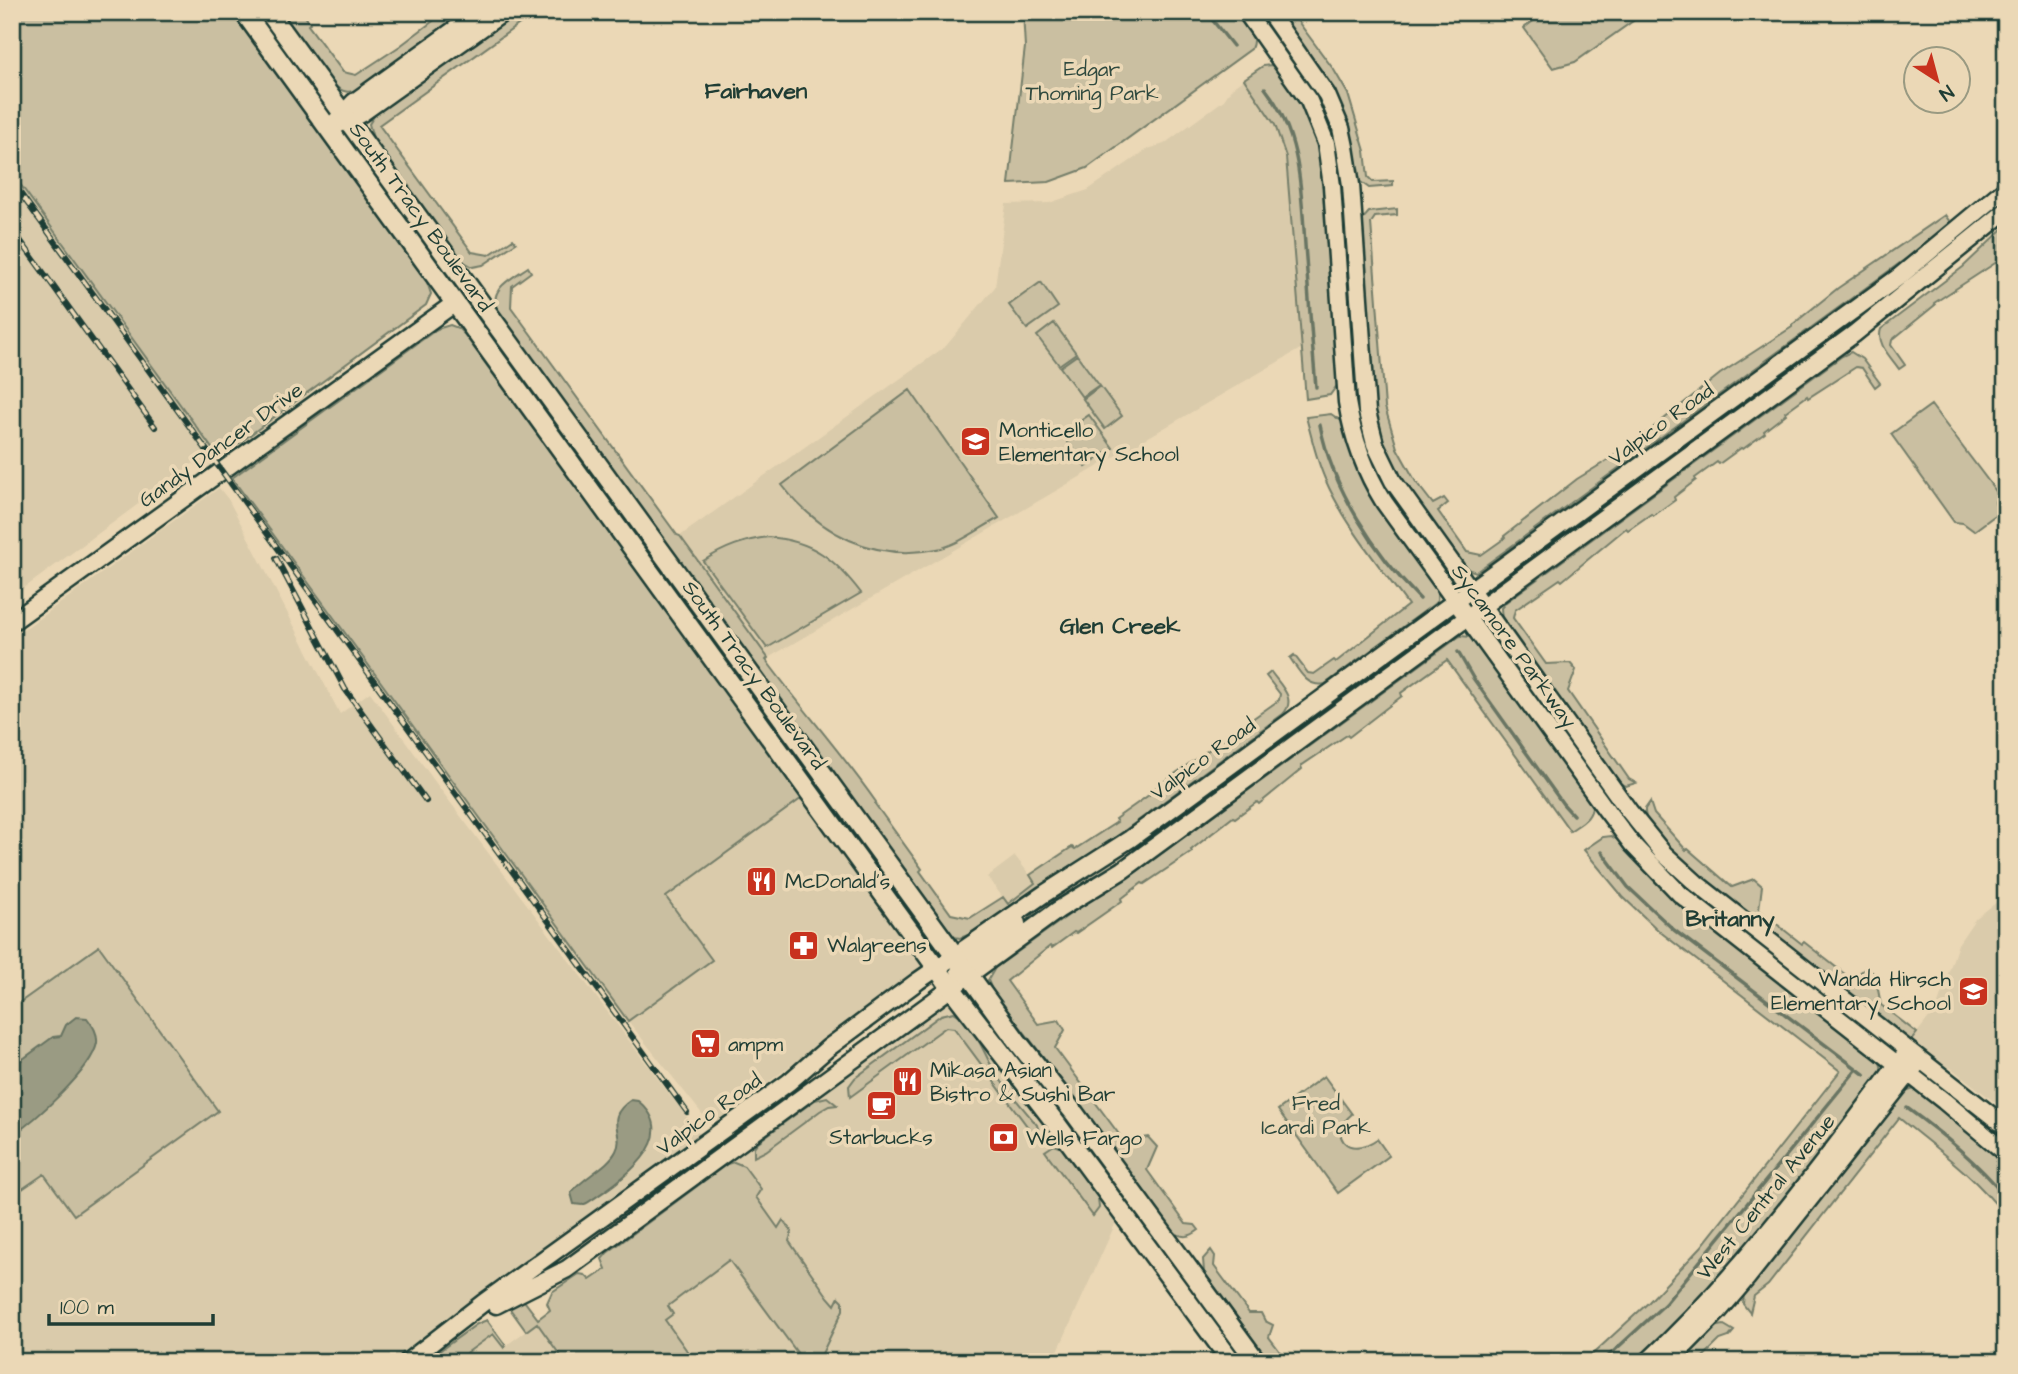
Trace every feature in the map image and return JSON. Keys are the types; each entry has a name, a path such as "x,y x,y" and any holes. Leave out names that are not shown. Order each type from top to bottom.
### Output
{"main road":[{"name":"South Tracy Boulevard","path":"244,12 952,989 1073,1146 1232,1362"},
{"name":"South Tracy Boulevard","path":"269,12 962,966 1075,1114 1257,1362"},
{"path":"345,117 356,100 479,12"},
{"path":"329,130 504,12"},
{"name":"Sycamore Parkway","path":"1246,12 1304,93 1320,124 1326,143 1332,186 1347,402 1357,448 1373,485 1607,811 1658,873 1700,910 1983,1132 2006,1153"},
{"name":"Sycamore Parkway","path":"1269,12 1327,94 1343,137 1351,185 1365,396 1375,444 1393,481 1629,811 1662,853 1706,891 2006,1127"},
{"name":"Valpico Road","path":"413,1358 515,1294 567,1269 952,989 962,966 1012,929 1037,899 1130,839 1900,276 2006,188"},
{"name":"Valpico Road","path":"413,1358 483,1303 762,1102 837,1041 938,968 962,966 1123,870 1854,334 2006,211"},
{"name":"Gandy Dancer Drive","path":"12,622 455,303"},
{"name":"West Central Avenue","path":"1670,1362 1747,1278 1914,1054"},
{"name":"West Central Avenue","path":"1647,1362 1707,1303 1903,1069"}],"shaded area":[{"name":"Monticello Elementary School","path":"1244,79 1275,125 1286,157 1302,348 768,658 680,536 946,346 995,287 1006,204 1049,203 1088,190 1148,149 1164,144 1224,100 1232,88"},
{"path":"12,173 219,458 200,471 194,463 12,597"},
{"path":"219,488 228,499 340,714 370,692 700,1135 391,1362 12,1362 12,1196 44,1173 74,1215 98,946 12,1008 12,638"},
{"path":"807,794 927,964 711,1125 628,1021 710,961 666,897"},
{"path":"1015,856 1036,883 1008,904 987,877"},
{"name":"Wanda Hirsch Elementary School","path":"2006,895 2006,1111 1951,1068 1936,1062 1910,1042 1937,1007 1958,944 1975,919"},
{"path":"952,995 1117,1220 1053,1362 693,1362 608,1245"},
{"path":"76,1017 87,1018 95,1030 97,1043 93,1054 61,1094 12,1136 12,1067 53,1037 61,1036 66,1025"},
{"path":"631,1100 638,1101 651,1116 654,1130 651,1145 629,1172 614,1184 587,1203 574,1204 571,1193 616,1151 618,1113"},
{"path":"537,1323 565,1362 454,1362 493,1333 504,1347"}],"green space":[{"path":"12,12 231,12 427,282 431,294 426,305 219,458 12,173"},
{"path":"281,12 302,12 310,23 308,25 343,72 356,75 445,12 467,12 360,89 349,92 334,85"},
{"path":"515,12 536,12 379,125 472,252 489,255 513,239 516,243 483,265 473,267 461,260 373,138 369,124 378,110"},
{"name":"Edgar Thoming Park","path":"1023,12 1237,12 1250,29 1253,44 1251,49 1087,168 1049,182 1009,184 1025,47"},
{"path":"1277,12 1291,12 1334,70 1348,94 1365,151 1368,177 1373,182 1393,181 1393,186 1369,188 1358,180 1353,147 1332,91"},
{"path":"1545,12 1637,12 1640,16 1575,62 1553,68 1524,28"},
{"path":"1263,66 1278,68 1304,105 1323,160 1338,384 1330,395 1306,399 1286,157 1275,125 1244,79"},
{"path":"1397,209 1397,215 1375,217 1371,223 1385,407 1397,448 1416,482 1433,504 1444,498 1448,503 1438,511 1467,552 1481,555 1577,479 1649,431 1720,374 1792,327 1838,288 1945,215 1952,225 1476,572 1464,568 1412,495 1390,456 1375,414 1360,222 1369,212"},
{"path":"2006,226 2006,256 1934,303 1935,305 1892,340 1891,345 1905,365 1899,369 1882,345 1881,329 1963,267"},
{"path":"528,267 531,272 512,286 511,307 680,536 768,658 766,660 863,784 951,914 970,918 1003,897 1008,904 1035,883 1030,875 1117,822 1115,819 1156,790 1155,788 1279,700 1280,694 1266,676 1271,672 1286,693 1287,708 1283,714 1101,848 1057,874 968,935 954,937 498,311 495,303 498,290"},
{"path":"1041,282 1058,307 1027,329 1009,305"},
{"path":"1054,323 1076,353 1059,365 1037,336"},
{"path":"450,325 464,334 802,798 666,897 712,960 628,1021 232,478 437,329"},
{"path":"1818,346 1821,350 1553,545 1579,519"},
{"path":"1851,352 1862,359 1880,383 1875,387 1862,368 1856,367 1808,398 1807,396 1785,412 1786,414 1764,431 1765,433 1695,478 1696,480 1674,497 1675,500 1653,516 1651,514 1628,530 1626,528 1562,581 1560,579 1515,610 1513,618 1546,664 1570,663 1576,670 1568,691 1629,779 1636,783 1626,786 1619,783 1502,621 1501,608"},
{"path":"1077,355 1099,385 1082,397 1060,367"},
{"path":"1100,386 1122,416 1105,429 1083,399"},
{"path":"910,390 999,518 945,547 914,552 870,547 850,540 813,518 782,485"},
{"path":"1931,405 1998,494 1995,502 1998,513 1974,531 1963,523 1954,522 1891,434"},
{"path":"1331,414 1343,422 1350,448 1367,487 1438,589 1437,601 1434,604 1325,684 1319,685 1308,681 1290,658 1294,655 1308,673 1314,674 1334,660 1336,662 1408,605 1352,529 1322,471 1306,417"},
{"path":"1089,415 1113,448 1086,467 1062,434"},
{"path":"769,537 798,543 822,554 842,570 861,593 767,648 703,561 735,545"},
{"path":"1460,636 1472,637 1592,803 1591,813 1582,823 1570,831 1447,660 1401,693 1402,696 1349,737 1347,735 1301,766 1302,769 1259,804 1257,802 1233,817 1191,850 1192,852 1142,883 1121,899 1122,901 1076,933 1052,948 1050,946 1007,981 1038,1024 1059,1020 1065,1030 1055,1048 1124,1141 1148,1137 1157,1147 1147,1170 1186,1224 1195,1225 1199,1230 1189,1236 1180,1235 1173,1231 992,990 988,980 995,968 1077,909 1135,873"},
{"path":"1250,759 1251,761 1225,785 1170,829 1023,925 1044,903 1112,860"},
{"path":"1650,802 1654,814 1686,850 1732,887 1754,879 1762,886 1759,910 1802,944 1804,942 1851,979 1866,968 1875,974 1881,1005 1917,1033 1910,1042 1677,857 1658,837 1646,818 1645,809"},
{"path":"1611,836 1621,842 1644,869 1678,901 1877,1057 1881,1069 1880,1076 1763,1224 1702,1295 1637,1362 1584,1362 1648,1303 1701,1247 1840,1071 1659,931 1623,897 1584,850 1603,837"},
{"path":"99,946 218,1111 74,1215 44,1174 12,1196 12,1008"},
{"path":"954,1012 968,1023 995,1072 1037,1125 1039,1132 1036,1138 954,1028 946,1027 850,1097 849,1086 855,1078 941,1015"},
{"name":"Fred Icardi Park","path":"1324,1076 1352,1114 1341,1129 1344,1142 1357,1147 1377,1139 1389,1156 1338,1193 1278,1110"},
{"path":"1914,1089 2006,1163 2006,1217 1969,1176 1899,1118 1768,1285 1754,1296 1750,1313 1743,1304 1744,1294 1902,1093"},
{"path":"827,1097 837,1105 820,1111 754,1157 754,1147 758,1142 815,1100"},
{"path":"1054,1145 1063,1148 1098,1197 1099,1208 1093,1216 1045,1151"},
{"path":"734,1162 744,1166 761,1189 756,1197 778,1228 783,1220 792,1232 789,1241 828,1297 835,1305 839,1297 843,1301 843,1310 818,1362 804,1362 729,1260 668,1306 673,1314 665,1320 695,1362 565,1362 537,1323 526,1331 508,1306 522,1298 538,1319 550,1310 547,1303 552,1292 579,1274 590,1280 606,1269 602,1259 607,1253 727,1164"},
{"path":"1211,1250 1215,1256 1214,1266 1249,1313 1261,1313 1265,1321 1273,1325 1269,1337 1288,1362 1270,1362 1204,1272 1203,1259"},
{"path":"487,1320 506,1346 504,1348 493,1334 454,1362 424,1362 477,1324"},
{"path":"1724,1325 1734,1331 1729,1337 1720,1340 1698,1362 1679,1362 1713,1327"}],"waterway":[{"path":"1206,12 1233,46"},
{"path":"1265,88 1287,127 1298,169 1316,387"},
{"path":"1320,425 1334,472 1358,519 1387,562 1420,599"},
{"path":"1458,652 1473,678 1573,815"},
{"path":"1602,852 1628,887 1674,930 1865,1075"},
{"path":"1602,1362 1665,1304 1857,1069"},
{"path":"1907,1108 1984,1172 2006,1197"}],"railway":[{"path":"12,182 687,1112"},
{"path":"12,229 155,427"},
{"path":"276,558 345,689 426,801"}],"place":[{"name":"Monticello Elementary School","path":"976,442"},
{"name":"McDonald's","path":"762,881"},
{"name":"Walgreens","path":"804,945"},
{"name":"Wanda Hirsch Elementary School","path":"1974,991"},
{"name":"ampm","path":"705,1044"},
{"name":"Mikasa Asian Bistro & Sushi Bar","path":"907,1082"},
{"name":"Starbucks","path":"881,1105"},
{"name":"Wells Fargo","path":"1003,1138"}],"district":[{"name":"Fairhaven","path":"756,91"},
{"name":"Glen Creek","path":"1120,626"},
{"name":"Britanny","path":"1730,919"}]}
